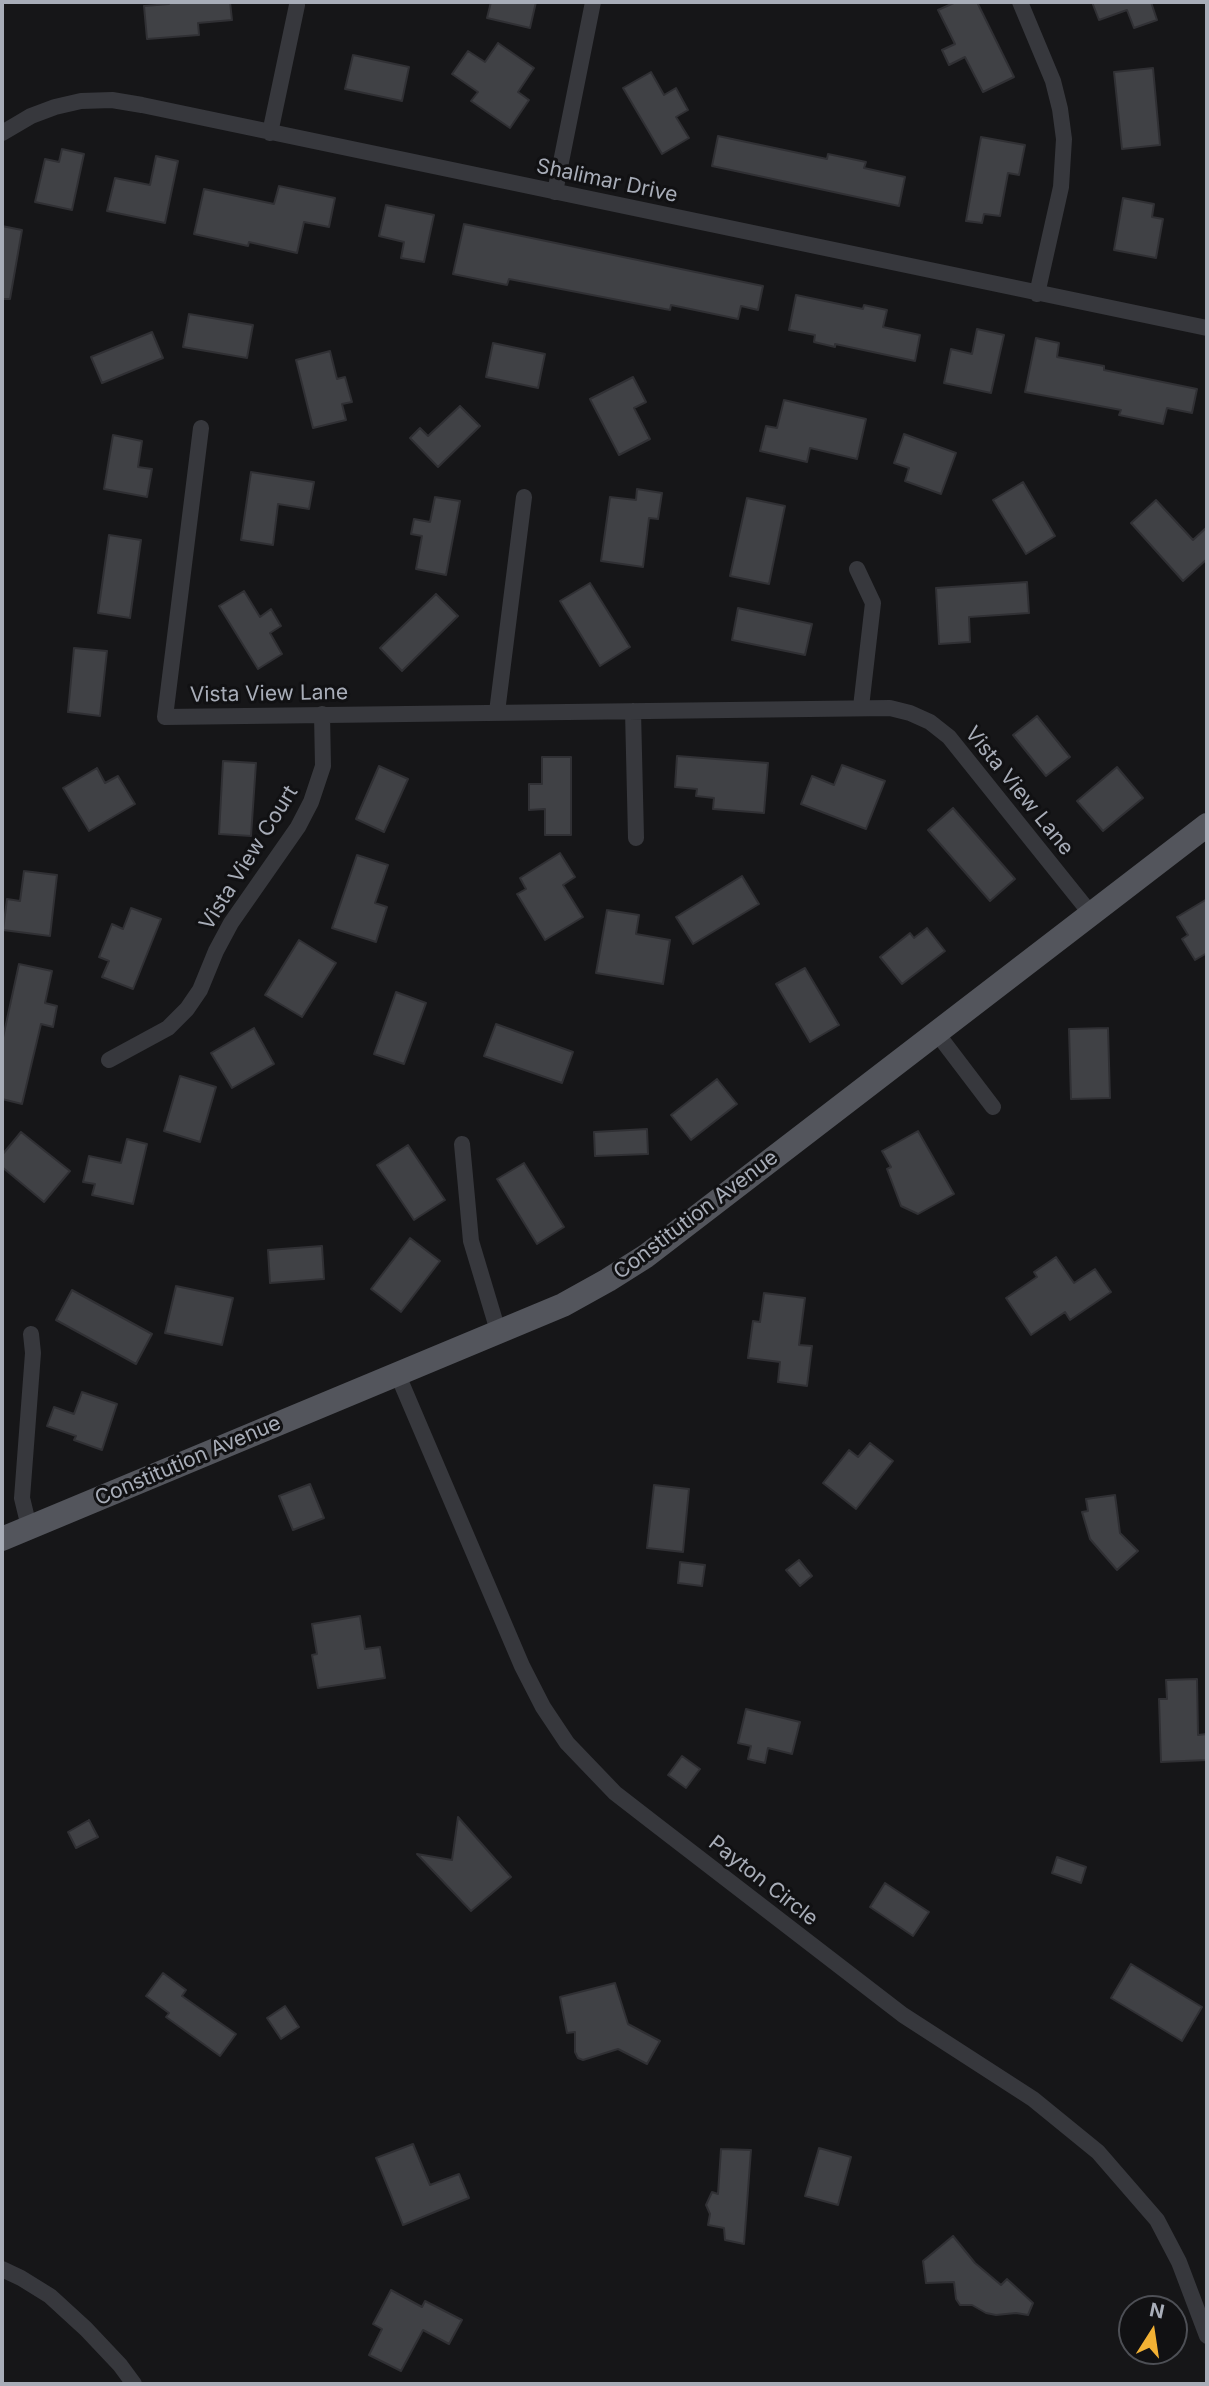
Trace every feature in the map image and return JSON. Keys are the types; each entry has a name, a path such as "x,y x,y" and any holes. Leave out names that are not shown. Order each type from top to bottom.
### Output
{"main road":[{"name":"Constitution Avenue","path":"2,1539 563,1305 646,1256 1207,825"}],"street":[{"path":"555,192 593,2"},
{"path":"1020,2 1053,81 1064,139 1061,187 1037,294"},
{"path":"270,133 297,5"},
{"name":"Shalimar Drive","path":"2,133 31,116 55,107 112,100 1207,328"},
{"name":"Vista View Lane","path":"201,428 165,717 890,708 930,722 949,737 1091,914"},
{"path":"497,712 524,496"},
{"path":"857,569 873,603 861,707"},
{"path":"633,711 636,838"},
{"name":"Vista View Court","path":"109,1060 168,1028 187,1009 200,990 231,923 299,827 312,802 323,766 322,714"},
{"path":"936,1032 993,1107"},
{"path":"462,1144 471,1241 498,1331"},
{"path":"29,1527 22,1498 33,1353 31,1334"},
{"name":"Payton Circle","path":"397,1373 522,1666 543,1707 568,1743 615,1793 718,1873 903,2015 1034,2099 1098,2152 1157,2220 1179,2262 1207,2336"},
{"path":"2,2269 50,2296 86,2329 134,2384"}],"building":[{"path":"169,2 230,2 232,20 198,23 199,35 147,39 144,6"},
{"path":"491,2 536,2 530,28 487,18"},
{"path":"956,2 977,2 1014,77 983,92 965,57 949,65 942,50 955,44 938,10"},
{"path":"1092,2 1151,2 1157,20 1134,28 1127,10 1099,20"},
{"path":"498,43 534,68 518,92 529,100 510,128 471,101 478,92 452,74 468,51 485,62"},
{"path":"353,55 409,67 402,101 345,89"},
{"path":"1153,68 1160,145 1122,149 1114,72"},
{"path":"651,72 664,95 676,88 688,110 676,117 689,138 662,154 623,88"},
{"path":"718,136 827,159 828,154 866,162 864,168 905,177 899,206 712,166"},
{"path":"981,137 1025,145 1019,175 1008,173 1000,216 984,214 982,223 966,221"},
{"path":"62,149 84,154 72,210 35,202 45,159 59,162"},
{"path":"156,156 178,161 165,223 107,211 115,178 150,185"},
{"path":"279,186 335,198 329,227 304,222 297,253 249,242 248,246 194,234 204,189 274,204"},
{"path":"1123,198 1154,204 1152,217 1163,219 1156,258 1114,250"},
{"path":"386,205 434,215 424,262 401,258 404,242 379,236"},
{"path":"464,224 763,286 758,310 741,306 738,319 671,305 670,310 509,279 507,285 453,274"},
{"path":"2,226 22,230 10,299 2,299"},
{"path":"796,295 863,309 864,305 887,310 883,327 920,335 915,361 814,342 815,335 789,330"},
{"path":"189,314 253,325 247,358 183,347"},
{"path":"977,329 1004,335 991,393 944,383 951,349 972,354"},
{"path":"152,332 163,358 102,383 91,357"},
{"path":"1036,338 1059,343 1057,357 1104,366 1104,370 1197,389 1192,413 1167,408 1163,424 1119,415 1121,410 1025,392"},
{"path":"493,343 545,354 538,388 486,377"},
{"path":"330,351 337,379 345,377 352,402 342,404 346,420 313,428 296,360"},
{"path":"633,377 646,402 634,408 650,439 619,455 590,399"},
{"path":"784,400 866,419 857,459 810,448 807,462 760,451 766,426 777,428"},
{"path":"460,406 480,426 438,467 410,438 420,428 428,436"},
{"path":"904,434 956,453 941,494 905,481 909,468 894,463"},
{"path":"113,435 142,441 138,467 152,469 147,497 104,489"},
{"path":"251,472 314,482 309,509 278,504 273,545 241,540"},
{"path":"1023,482 1055,536 1026,554 993,500"},
{"path":"637,489 662,493 658,519 649,518 643,567 601,561 610,497 636,500"},
{"path":"435,497 460,501 446,575 416,569 422,536 411,534 414,519 430,522"},
{"path":"747,498 785,506 769,584 730,576"},
{"path":"1156,500 1193,540 1207,527 1207,559 1183,581 1131,523"},
{"path":"109,535 141,540 130,618 98,613"},
{"path":"1027,582 1029,613 969,617 970,642 939,644 936,588"},
{"path":"590,583 630,647 600,666 560,601"},
{"path":"244,591 260,617 271,609 281,626 270,633 282,654 258,669 219,606"},
{"path":"436,594 458,616 402,671 380,648"},
{"path":"738,608 812,624 805,655 732,640"},
{"path":"74,648 107,651 100,716 68,712"},
{"path":"1037,716 1070,757 1046,776 1013,735"},
{"path":"677,756 768,763 764,813 713,809 714,798 696,796 697,789 675,787"},
{"path":"542,757 571,757 571,835 545,835 545,809 529,810 529,784 542,784"},
{"path":"223,761 256,763 251,836 219,834"},
{"path":"842,765 885,781 866,829 801,804 812,776 834,785"},
{"path":"379,766 408,779 384,832 356,819"},
{"path":"1117,767 1143,798 1103,831 1077,801"},
{"path":"97,768 105,783 118,776 135,804 89,831 63,788"},
{"path":"953,808 1015,879 990,901 928,830"},
{"path":"560,853 575,877 563,885 583,917 545,940 517,894 526,889 520,878"},
{"path":"357,855 388,865 375,903 387,907 376,942 332,928"},
{"path":"24,871 57,875 50,936 3,930 7,899 20,901"},
{"path":"742,876 759,904 693,944 676,917"},
{"path":"1207,899 1207,953 1195,960 1182,939 1188,935 1177,917"},
{"path":"131,908 161,919 133,989 102,977 109,961 99,957 112,924 123,929"},
{"path":"607,910 639,915 636,934 670,940 663,984 596,973"},
{"path":"927,928 945,951 902,984 880,957 910,933 914,938"},
{"path":"299,940 336,963 302,1017 265,995"},
{"path":"19,964 52,971 45,1003 57,1006 53,1027 41,1024 22,1104 2,1099 2,1042"},
{"path":"805,968 839,1025 810,1042 776,984"},
{"path":"396,992 426,1003 404,1064 374,1054"},
{"path":"496,1024 573,1052 562,1083 484,1056"},
{"path":"254,1028 274,1064 232,1088 211,1053"},
{"path":"1108,1028 1110,1098 1071,1099 1069,1029"},
{"path":"180,1076 216,1087 200,1142 164,1131"},
{"path":"717,1079 737,1104 691,1140 671,1115"},
{"path":"647,1129 648,1154 595,1156 594,1132"},
{"path":"918,1131 954,1194 918,1214 901,1206 887,1169 891,1167 882,1151"},
{"path":"21,1132 70,1171 44,1202 2,1167 2,1155"},
{"path":"127,1139 147,1144 133,1204 92,1195 95,1184 83,1182 89,1156 121,1163"},
{"path":"408,1145 445,1200 414,1220 377,1165"},
{"path":"524,1163 564,1227 537,1244 497,1179"},
{"path":"410,1238 440,1261 401,1312 371,1289"},
{"path":"322,1246 324,1279 270,1283 268,1250"},
{"path":"1056,1257 1074,1283 1095,1269 1111,1292 1070,1320 1065,1312 1031,1335 1006,1298 1037,1277 1034,1272"},
{"path":"176,1286 233,1298 222,1345 165,1333"},
{"path":"72,1290 152,1334 136,1364 56,1320"},
{"path":"764,1293 805,1298 799,1345 812,1346 807,1386 778,1382 780,1362 748,1358 753,1321 760,1322"},
{"path":"82,1392 117,1404 102,1450 74,1440 76,1436 47,1426 54,1407 74,1414"},
{"path":"870,1443 893,1461 856,1509 823,1483 849,1450 858,1457"},
{"path":"310,1484 324,1518 293,1530 279,1496"},
{"path":"654,1485 689,1489 683,1552 647,1548"},
{"path":"1115,1495 1120,1533 1138,1551 1117,1570 1090,1539 1082,1512 1088,1511 1086,1499"},
{"path":"799,1560 812,1576 800,1586 786,1570"},
{"path":"680,1562 705,1565 702,1586 678,1583"},
{"path":"360,1616 365,1649 380,1647 385,1678 318,1688 312,1655 317,1654 312,1624"},
{"path":"1197,1679 1198,1735 1207,1734 1207,1760 1161,1762 1159,1699 1167,1699 1166,1680"},
{"path":"746,1709 800,1722 792,1754 768,1748 765,1763 748,1759 751,1746 738,1743"},
{"path":"682,1756 700,1769 686,1788 668,1775"},
{"path":"458,1817 511,1877 471,1911 417,1854 452,1860"},
{"path":"89,1820 98,1837 76,1848 68,1832"},
{"path":"1057,1857 1086,1867 1081,1883 1052,1873"},
{"path":"885,1883 929,1912 913,1936 870,1907"},
{"path":"1131,1964 1202,2007 1182,2041 1111,1998"},
{"path":"163,1973 186,1990 182,1996 236,2034 220,2056 166,2017 169,2013 146,1996"},
{"path":"615,1983 628,2024 660,2041 647,2064 618,2049 583,2060 578,2058 575,2052 575,2032 567,2033 560,1997"},
{"path":"285,2006 299,2027 281,2039 267,2018"},
{"path":"413,2144 430,2185 459,2174 469,2198 403,2225 376,2158"},
{"path":"819,2148 851,2157 838,2205 805,2196"},
{"path":"721,2149 751,2150 744,2244 725,2240 724,2228 708,2225 710,2214 706,2205 712,2192 718,2194"},
{"path":"953,2236 975,2263 1001,2285 1007,2279 1033,2303 1028,2315 996,2315 972,2305 960,2305 956,2299 954,2282 926,2283 923,2261"},
{"path":"391,2290 422,2307 425,2301 462,2320 449,2344 423,2330 401,2371 369,2355 382,2329 373,2324"}]}
